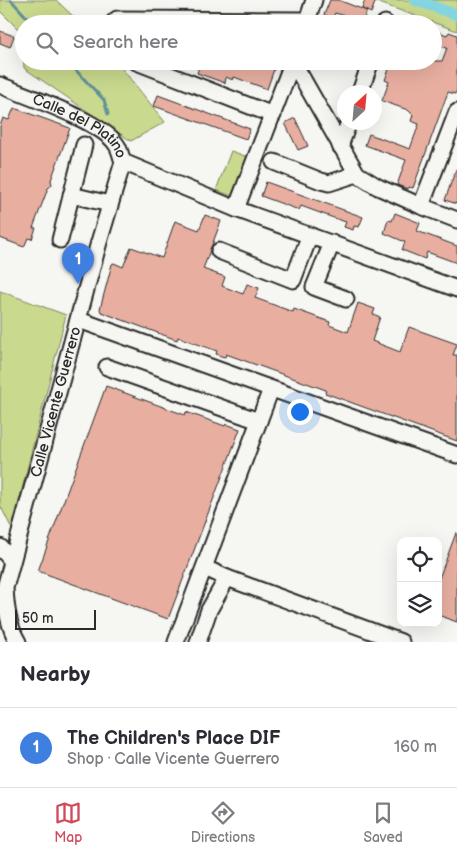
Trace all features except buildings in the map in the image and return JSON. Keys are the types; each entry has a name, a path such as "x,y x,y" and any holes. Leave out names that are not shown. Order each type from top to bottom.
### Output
{"street":[{"path":"309,15 314,0"},
{"path":"157,70 273,115"},
{"path":"236,208 290,70"},
{"path":"297,70 357,174 378,187 457,220"},
{"path":"362,85 368,70"},
{"name":"Calle del Platino","path":"0,85 90,123 106,133 117,145 123,162 236,208 457,289"},
{"path":"421,206 457,112"},
{"path":"340,146 346,130"},
{"path":"60,240 84,145"},
{"name":"Calle Vicente Guerrero","path":"18,642 14,636 6,608 3,587 12,561 123,162"},
{"path":"274,162 321,182 329,183 357,174"},
{"path":"71,194 110,204"},
{"path":"293,280 310,236"},
{"path":"314,286 332,243"},
{"path":"219,252 346,299"},
{"path":"79,320 457,455"},
{"path":"106,367 259,421"},
{"path":"176,642 271,389"},
{"path":"0,546 12,561"},
{"path":"205,568 226,578 401,642"},
{"path":"198,642 209,610 226,578"}],"green space":[{"path":"0,0 56,0 72,15 15,15 15,26 0,11"},
{"path":"371,0 457,0 457,31 442,26 442,15 413,15"},
{"path":"27,70 123,70 165,122 131,141"},
{"path":"231,151 248,157 232,196 216,190"},
{"path":"0,291 66,315 12,529 0,505"}],"waterway":[{"path":"11,0 25,15"},
{"path":"415,0 457,15"},
{"path":"76,70 104,100 108,114"}],"place":[{"name":"The Children's Place DIF","path":"78,284"}]}
